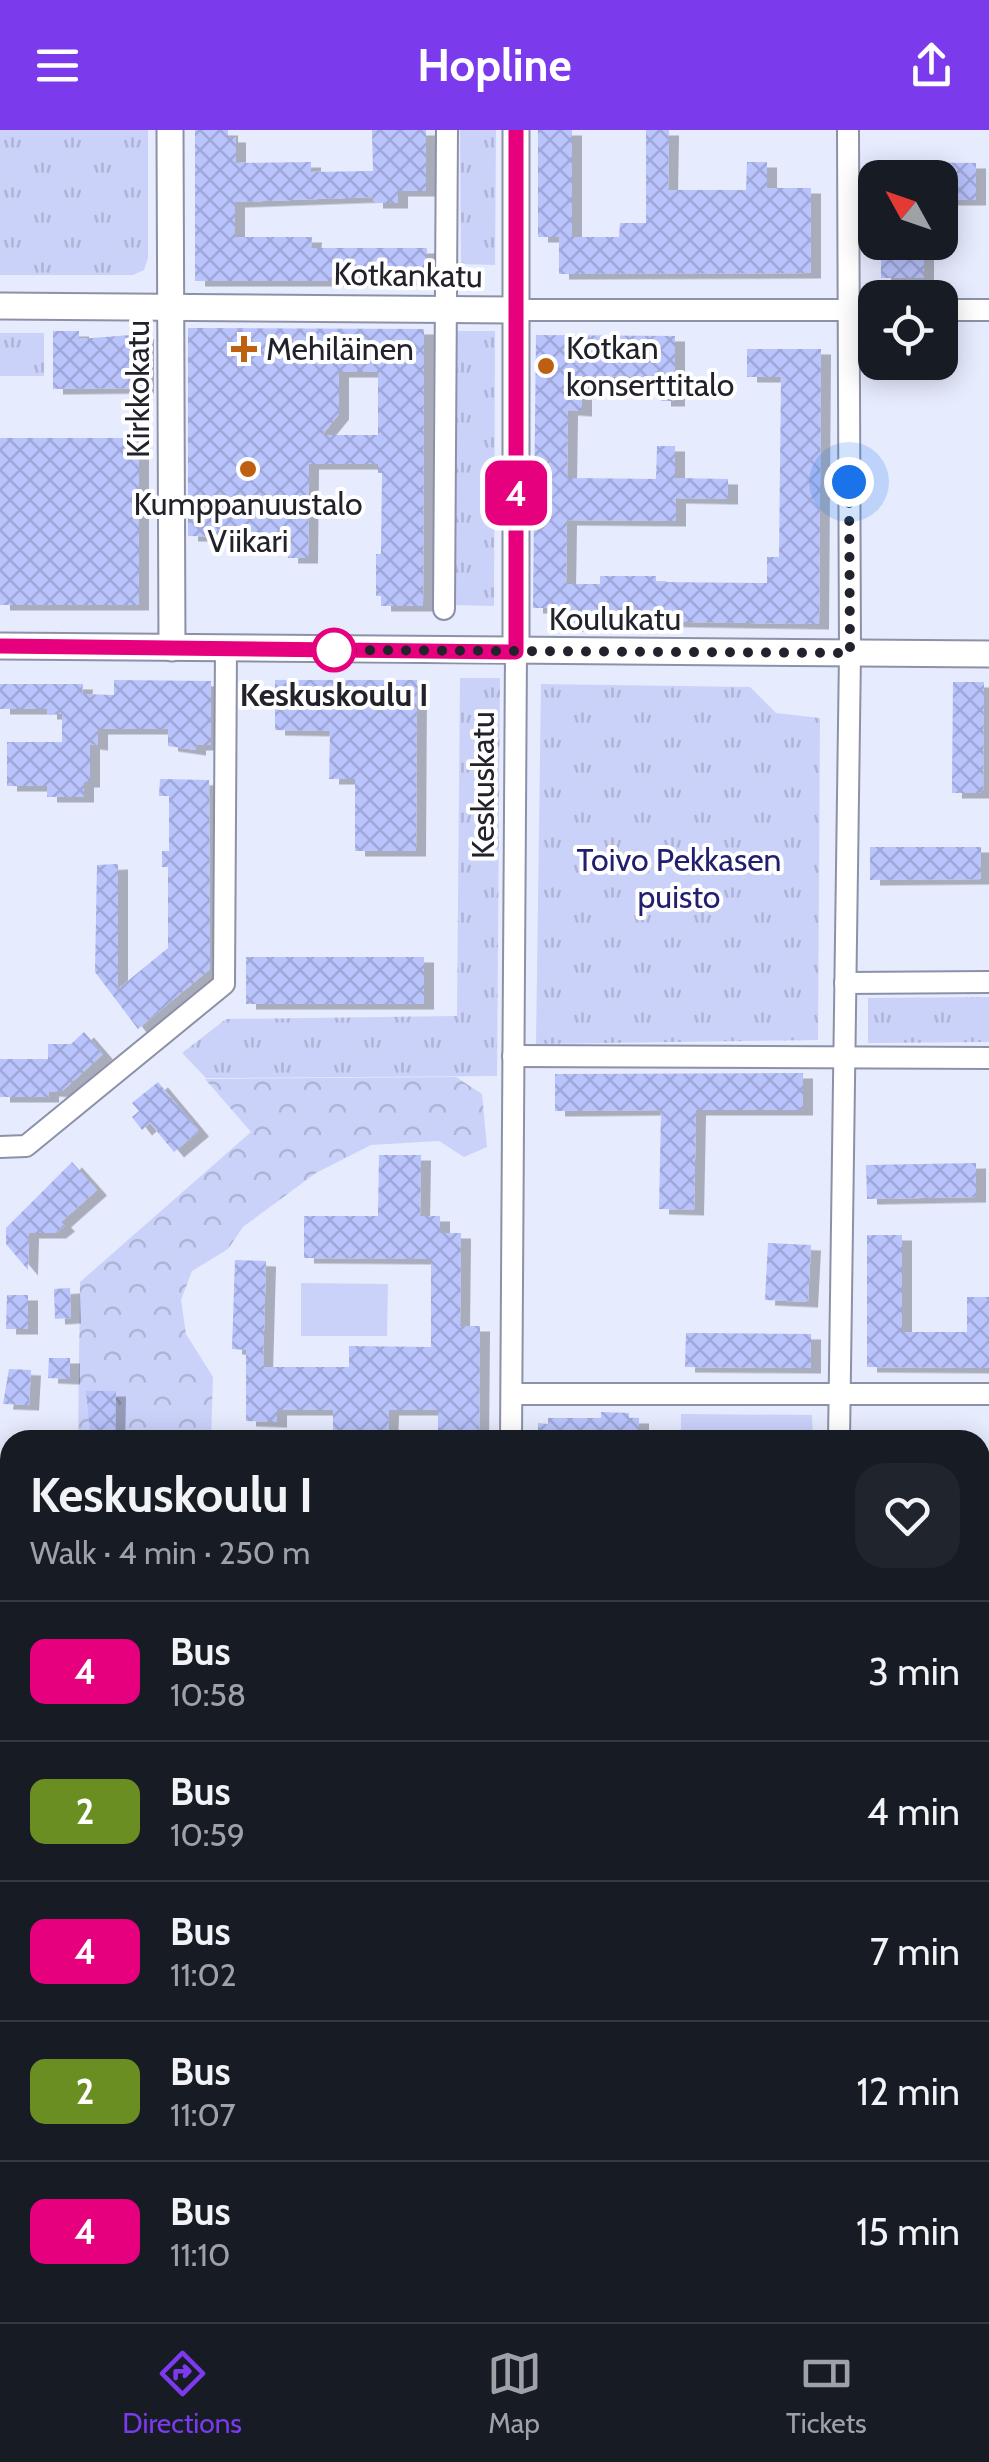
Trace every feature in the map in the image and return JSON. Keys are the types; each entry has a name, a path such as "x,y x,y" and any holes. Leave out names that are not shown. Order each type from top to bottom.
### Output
{"main road":[{"name":"Kirkkokatu","path":"170,130 172,648"},
{"name":"Keskuskatu","path":"516,130 516,652"},
{"name":"Kotkankatu","path":"0,306 516,310"},
{"name":"Koulukatu","path":"0,646 989,654"}],"street":[{"path":"444,609 447,130"},
{"path":"839,1430 850,653 848,130"},
{"name":"Kotkankatu","path":"516,310 858,310"},
{"path":"958,310 989,310"},
{"path":"0,1147 26,1146 224,984 226,648"},
{"name":"Keskuskatu","path":"512,1430 516,652"},
{"path":"845,983 989,982"},
{"path":"513,1056 989,1058"},
{"path":"512,1394 989,1394"}],"green space":[{"path":"0,130 148,130 148,258 144,270 133,275 0,275"},
{"path":"460,130 496,130 495,265 461,264"},
{"path":"453,331 495,331 494,606 453,605"},
{"path":"0,333 44,333 44,376 0,376"},
{"path":"460,678 500,678 497,1076 206,1078 182,1053 226,1019 457,1016"},
{"name":"Toivo Pekkasen puisto","path":"541,684 750,687 776,713 820,718 818,1040 536,1044"},
{"path":"989,997 989,1042 868,1043 868,998"},
{"path":"456,1077 482,1094 487,1147 464,1157 439,1141 371,1145 316,1173 243,1227 228,1249 192,1271 181,1300 186,1334 213,1377 211,1430 78,1430 80,1282 251,1132 205,1079"},
{"path":"301,1283 388,1284 387,1336 301,1336"},
{"path":"681,1414 812,1415 813,1430 681,1430"}],"building":[{"path":"195,130 228,130 228,137 236,137 236,163 311,162 311,172 373,171 372,130 426,130 426,191 398,191 398,203 373,203 373,197 235,202 235,237 312,237 311,248 427,248 427,281 195,281"},
{"path":"538,130 572,130 572,237 619,237 620,223 646,223 646,130 669,130 668,190 746,190 747,162 767,162 767,188 811,188 811,273 559,274 559,237 538,237"},
{"path":"958,163 976,163 976,200 958,200"},
{"path":"881,260 924,260 924,278 881,278"},
{"name":"Kumppanuustalo Viikari","path":"188,328 424,329 423,606 381,606 381,596 376,596 376,554 381,554 382,473 378,473 378,464 309,464 308,558 288,558 289,537 188,536","holes":["339,372 378,372 378,435 322,435 339,414"]},
{"path":"53,331 79,331 79,339 144,334 144,388 53,389"},
{"path":"536,335 675,336 675,401 661,401 661,377 582,376 582,411 568,410 567,478 656,479 657,446 675,446 675,478 728,479 728,499 676,498 676,521 567,520 566,584 600,584 600,576 656,576 656,582 767,583 767,557 779,557 781,377 747,377 747,349 821,349 819,624 628,621 628,627 572,626 572,615 563,614 564,608 533,608"},
{"path":"0,438 139,438 139,605 0,605"},
{"path":"114,680 211,681 211,745 196,745 196,750 168,746 168,729 98,729 98,745 90,744 90,782 84,782 84,797 47,797 47,786 7,786 7,742 62,742 62,714 47,714 47,709 0,709 0,684 83,684 82,694 114,695"},
{"path":"275,680 417,680 416,851 355,851 355,779 329,779 330,731 275,730"},
{"path":"953,682 984,682 983,793 952,793"},
{"path":"160,779 209,780 210,969 138,1029 95,972 97,865 118,864 118,989 168,948 168,867 162,867 162,851 169,851 169,796 159,796"},
{"path":"870,847 981,847 981,879 870,880"},
{"path":"246,957 424,957 424,1004 246,1004"},
{"path":"84,1032 103,1054 61,1092 49,1091 49,1097 0,1097 0,1059 48,1059 48,1044 71,1044"},
{"path":"803,1073 803,1110 696,1110 694,1210 659,1209 661,1110 555,1111 555,1074"},
{"path":"158,1082 199,1131 174,1152 150,1123 142,1130 132,1117 139,1111 132,1103"},
{"path":"379,1155 421,1155 420,1216 440,1216 440,1233 461,1233 460,1326 480,1326 479,1430 438,1430 438,1410 389,1410 388,1430 333,1430 333,1410 277,1410 277,1422 246,1421 246,1350 232,1349 235,1260 266,1261 263,1367 349,1367 349,1346 431,1347 431,1259 304,1258 304,1216 378,1216"},
{"path":"72,1162 97,1190 61,1222 65,1226 56,1233 29,1233 28,1270 6,1244 6,1228"},
{"path":"976,1163 976,1197 867,1199 866,1165"},
{"path":"867,1235 902,1235 902,1332 967,1332 967,1297 989,1297 989,1368 867,1367"},
{"path":"768,1243 811,1245 808,1302 765,1300"},
{"path":"70,1288 71,1318 55,1319 54,1289"},
{"path":"7,1295 28,1295 28,1329 6,1329"},
{"path":"686,1333 811,1334 811,1368 685,1367"},
{"path":"49,1358 70,1358 70,1379 48,1378"},
{"path":"9,1369 31,1370 29,1405 3,1404"},
{"path":"86,1391 116,1391 115,1430 90,1430"},
{"path":"601,1412 629,1413 629,1418 639,1418 639,1430 538,1430 538,1423 548,1424 548,1418 601,1418"}],"bus line":[{"name":"4","path":"0,646 516,652 516,130"}],"place":[{"name":"Mehiläinen","path":"244,349"},
{"name":"Kotkan konserttitalo","path":"546,366"},
{"name":"Kumppanuustalo Viikari","path":"248,469"},
{"name":"Keskuskoulu I","path":"334,650"}],"route":[{"path":"334,650 850,653 849,482"}]}
